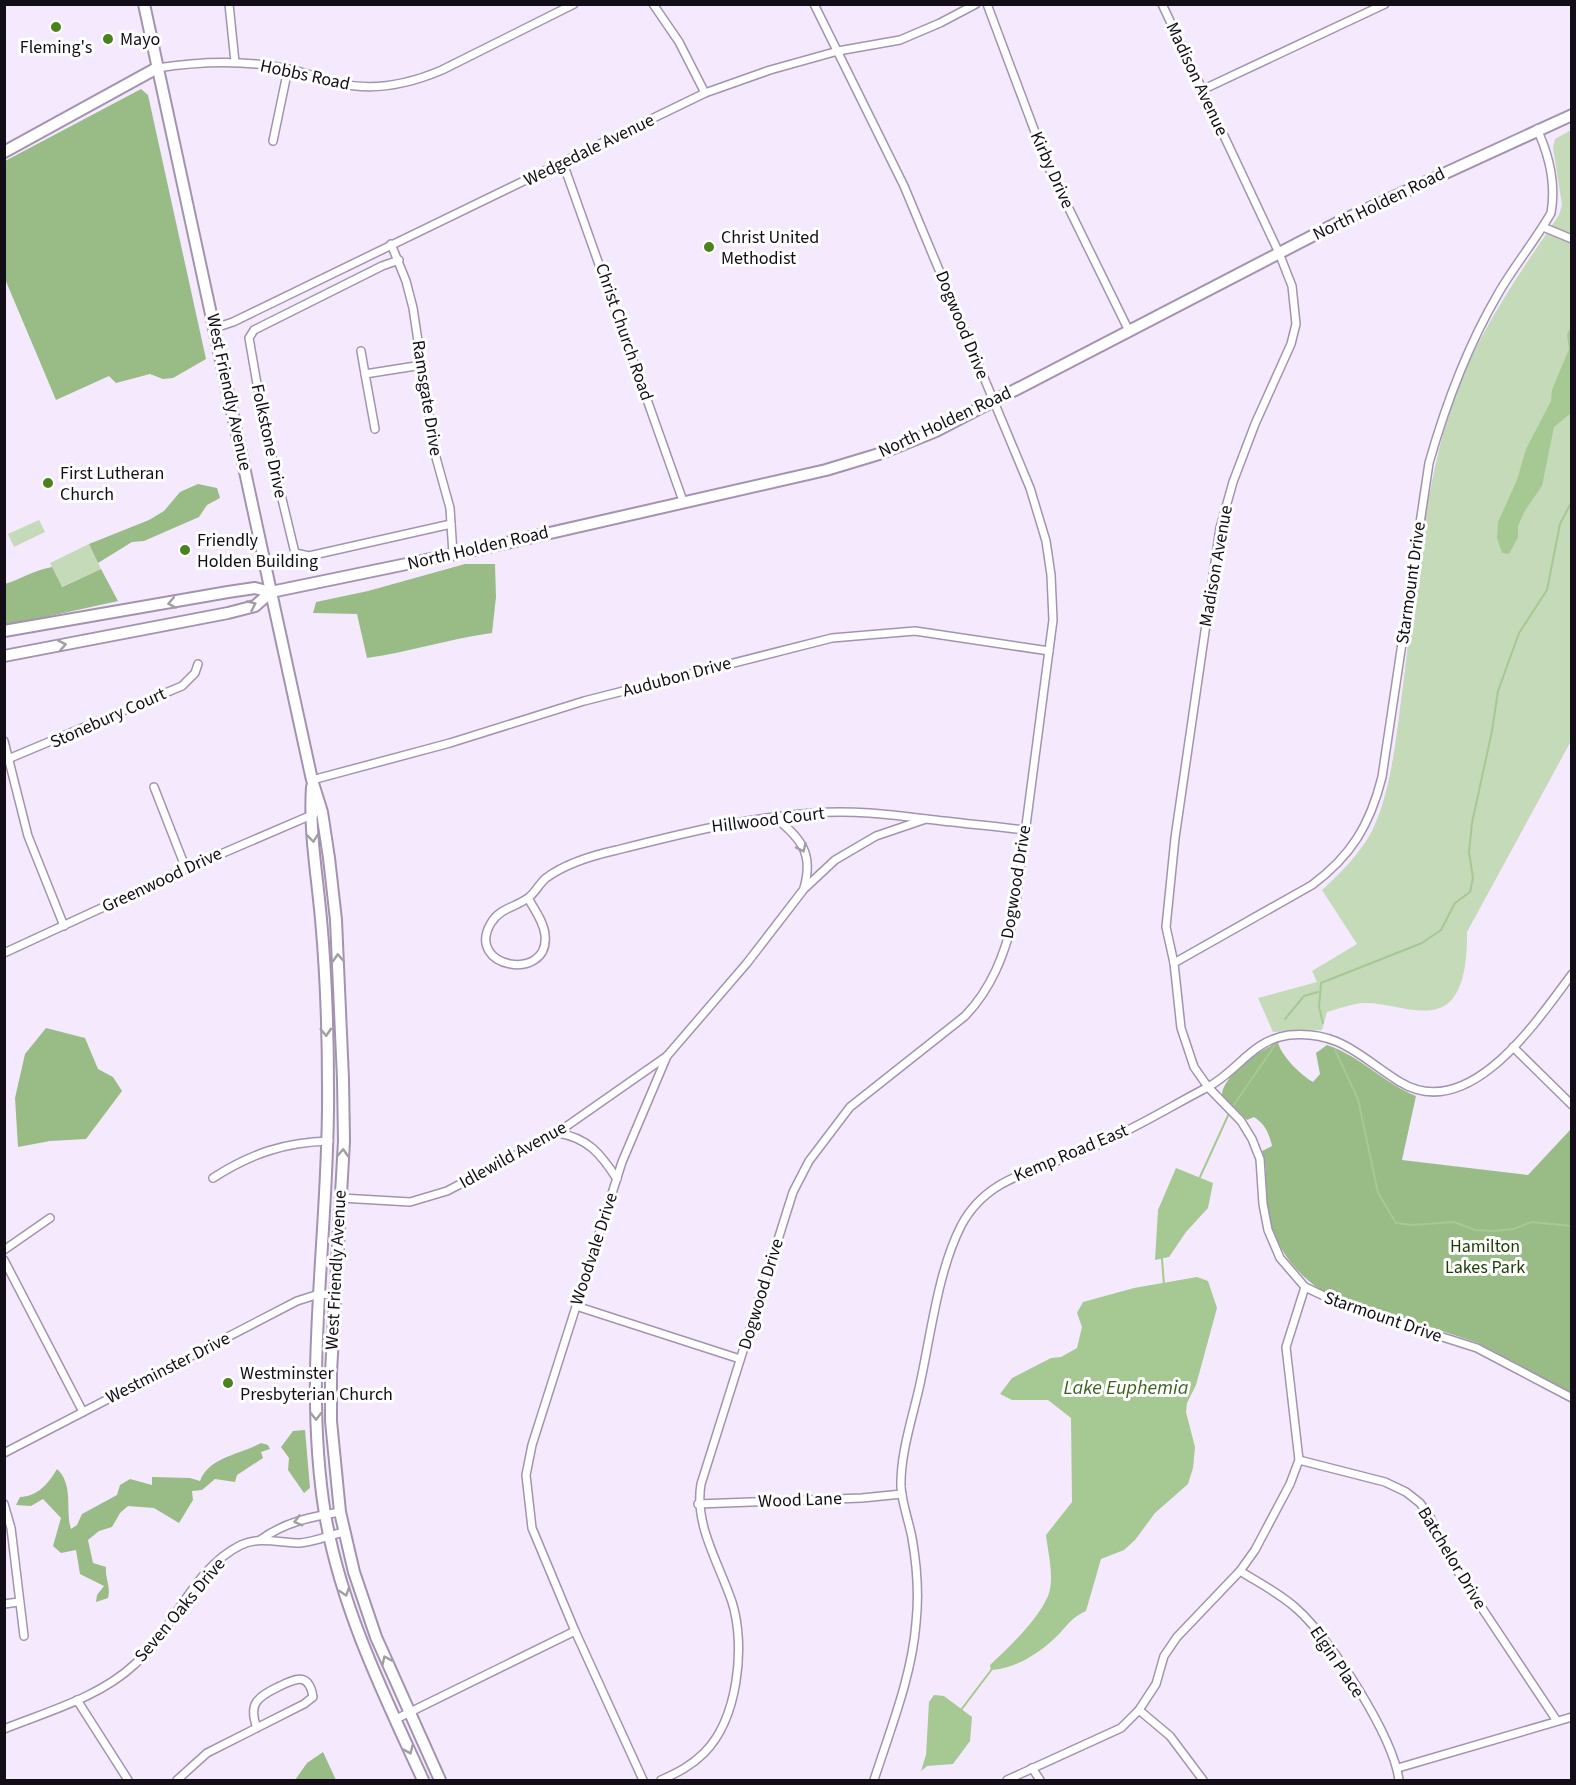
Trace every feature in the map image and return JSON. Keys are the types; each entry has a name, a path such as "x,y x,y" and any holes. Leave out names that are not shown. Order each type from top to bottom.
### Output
{"main road":[{"name":"West Friendly Avenue","path":"144,4 312,780 322,812 336,920 343,1079 341,1198 334,1295 331,1421 340,1512 354,1572 376,1638 440,1780"},
{"name":"Hobbs Road","path":"4,152 157,69"},
{"name":"North Holden Road","path":"4,631 255,588 271,592 453,554 826,470 879,454 921,438 1279,253 1422,182 1572,115"},
{"name":"North Holden Road","path":"4,656 228,613 255,606 271,592"},
{"name":"West Friendly Avenue","path":"312,780 310,815 321,921 329,1141 319,1294 316,1421 325,1515 339,1572 362,1643 423,1780"}],"street":[{"path":"230,4 235,62"},
{"name":"Hobbs Road","path":"157,69 203,62 235,62 288,69 353,85 382,87 400,84 442,70 574,4"},
{"path":"653,4 679,42 705,93"},
{"name":"Dogwood Drive","path":"661,1780 689,1766 706,1751 728,1713 736,1683 739,1650 732,1604 703,1528 698,1504 701,1484 793,1192 809,1161 850,1107 965,1016 979,1002 994,977 1006,947 1014,917 1053,620 1051,575 1046,541 1030,488 904,186 814,4"},
{"name":"Wedgedale Avenue","path":"215,328 233,322 705,93 770,70 838,51 900,39 940,23 976,4"},
{"name":"Kirby Drive","path":"987,4 1047,164 1129,331"},
{"name":"Madison Avenue","path":"1162,4 1279,253 1292,286 1296,324 1291,344 1240,463 1220,528 1175,838 1166,927 1174,963 1181,1028 1186,1051 1208,1087"},
{"path":"1202,90 1385,4"},
{"path":"273,141 288,69"},
{"name":"Starmount Drive","path":"1174,963 1312,885 1331,871 1360,835 1375,808 1382,777 1423,499 1440,424 1477,331 1497,295 1551,213 1553,200 1545,146 1537,129"},
{"name":"Christ Church Road","path":"564,163 682,501"},
{"path":"1543,227 1572,239"},
{"name":"Ramsgate Drive","path":"391,244 399,260 413,308 435,454 450,508 453,554"},
{"name":"Folkstone Drive","path":"399,260 372,271 254,330 249,338 264,424 295,553 309,556 451,524"},
{"path":"361,351 375,429"},
{"path":"365,374 422,365"},
{"name":"Audubon Drive","path":"312,780 450,743 584,701 832,638 915,632 1049,651"},
{"name":"Stonebury Court","path":"8,759 182,686 195,673 198,664"},
{"path":"4,741 28,836 64,926"},
{"path":"4,783 12,779"},
{"path":"154,788 186,869"},
{"name":"Greenwood Drive","path":"4,953 186,869 310,815 322,812"},
{"name":"Hillwood Court","path":"528,898 544,927 544,945 533,960 525,964 507,965 498,962 492,955 487,932 498,914 528,898 549,876 602,853 727,822 815,812 870,812 1025,830"},
{"path":"775,817 795,834 805,849 809,870 804,889"},
{"name":"Woodvale Drive","path":"643,1780 574,1631 532,1528 526,1475 531,1445 616,1179 668,1056 747,963 804,889 835,860 876,836 926,819"},
{"name":"Kemp Road East","path":"874,1780 912,1657 917,1620 916,1566 901,1481 909,1434 948,1257 973,1207 1002,1183 1023,1172 1070,1156 1113,1137 1208,1087 1261,1043 1280,1037 1308,1034 1341,1042 1365,1055 1401,1082 1431,1091 1463,1086 1513,1047 1572,974"},
{"path":"1513,1047 1572,1105"},
{"name":"Idlewild Avenue","path":"341,1198 410,1202 447,1191 558,1133 668,1056"},
{"name":"Starmount Drive","path":"1208,1087 1236,1115 1252,1139 1260,1159 1263,1204 1268,1230 1280,1258 1305,1287 1345,1306 1477,1348 1572,1398"},
{"path":"558,1133 574,1136 593,1146 616,1179"},
{"path":"213,1178 267,1149 289,1144 329,1141"},
{"path":"4,1250 50,1218"},
{"path":"4,1260 83,1412"},
{"path":"1007,1780 1121,1728 1139,1710 1156,1684 1164,1656 1177,1636 1240,1571 1276,1511 1299,1460 1286,1347 1305,1287"},
{"name":"Westminster Drive","path":"4,1453 297,1301 319,1294 334,1295"},
{"path":"576,1306 740,1359"},
{"name":"Batchelor Drive","path":"1299,1460 1385,1482 1406,1492 1420,1503 1430,1517 1446,1554 1557,1721"},
{"name":"Wood Lane","path":"698,1504 862,1498 902,1494"},
{"path":"4,1504 10,1528 24,1636"},
{"name":"Seven Oaks Drive","path":"260,1540 276,1529 296,1521 340,1512"},
{"name":"Seven Oaks Drive","path":"4,1729 77,1700 110,1683 136,1664 222,1557 242,1544 260,1540 302,1543 344,1532"},
{"name":"Elgin Place","path":"1240,1571 1296,1607 1312,1623 1333,1651 1369,1709 1392,1751 1398,1768 1399,1780"},
{"path":"4,1604 19,1602"},
{"path":"396,1719 574,1631"},
{"path":"177,1780 207,1753 257,1728 304,1704 313,1697 312,1689 304,1680 296,1678 260,1696 254,1706 253,1718 257,1728"},
{"path":"77,1700 128,1780"},
{"path":"1139,1710 1170,1736 1203,1780"},
{"path":"1398,1768 1572,1717"},
{"path":"1032,1768 1040,1780"}],"shaded area":[{"path":"1571,130 1571,741 1467,932 1465,967 1458,990 1452,1000 1443,1007 1424,1011 1371,1003 1349,1005 1327,1012 1322,1030 1273,1032 1258,998 1317,982 1312,971 1357,944 1322,890 1362,847 1379,815 1393,760 1425,522 1445,426 1466,369 1493,316 1559,215 1562,205 1553,148 1555,139"},
{"path":"39,520 45,532 14,547 8,534"},
{"path":"89,544 101,569 61,587 50,563"}],"green space":[{"path":"141,89 148,95 206,359 173,378 163,379 150,374 116,383 109,376 56,400 5,279 5,161"},
{"path":"198,484 217,488 220,498 207,505 199,517 144,541 132,542 98,563 89,544 149,520 164,511 180,492"},
{"path":"465,564 495,564 496,597 492,633 367,658 357,614 313,613 316,602 368,591"},
{"path":"52,567 62,587 101,569 118,601 5,626 5,584"},
{"path":"46,1028 85,1038 98,1069 113,1077 122,1091 86,1139 50,1141 18,1147 15,1098 25,1054"},
{"name":"Hamilton Lakes Park","path":"1278,1043 1292,1065 1313,1082 1320,1074 1316,1053 1327,1045 1350,1056 1404,1091 1416,1096 1402,1160 1528,1175 1571,1129 1571,1393 1478,1343 1322,1291 1292,1264 1272,1229 1269,1216 1262,1151 1272,1146 1268,1133 1258,1120 1254,1117 1247,1120 1222,1095 1228,1080 1244,1064"},
{"path":"305,1430 310,1488 304,1493 288,1470 289,1458 281,1447 293,1431"},
{"path":"261,1443 268,1445 270,1449 261,1452 263,1458 237,1475 235,1482 215,1479 202,1490 192,1491 193,1500 179,1523 154,1508 128,1506 120,1513 112,1527 99,1531 88,1540 93,1563 106,1567 109,1590 108,1598 96,1602 97,1595 104,1586 80,1574 76,1550 61,1553 53,1546 61,1518 43,1499 31,1506 16,1505 20,1497 32,1495 42,1488 57,1469 66,1482 71,1529 77,1525 82,1514 117,1495 120,1485 130,1479 152,1485 152,1477 190,1478 200,1481 204,1473 218,1462"},
{"path":"323,1752 336,1780 295,1780 307,1763"}],"water":[{"path":"1571,326 1571,413 1554,427 1542,486 1524,512 1518,526 1518,537 1509,554 1502,553 1497,538 1498,522 1517,480 1526,449 1551,401 1552,390 1569,349 1567,335"},
{"path":"1176,1168 1213,1183 1208,1208 1186,1232 1169,1257 1155,1260 1158,1210"},
{"name":"Lake Euphemia","path":"1197,1277 1208,1281 1217,1308 1196,1385 1187,1403 1186,1412 1195,1447 1193,1468 1188,1484 1155,1513 1135,1540 1124,1550 1101,1559 1086,1611 1072,1620 1054,1639 1033,1655 1009,1667 991,1670 990,1665 1030,1624 1048,1596 1051,1574 1046,1535 1072,1502 1071,1418 1048,1400 1012,1400 1000,1394 1012,1378 1051,1358 1061,1357 1077,1348 1082,1327 1077,1313 1083,1302 1134,1288"},
{"path":"934,1695 944,1696 972,1717 970,1741 953,1764 927,1766 921,1771 926,1755 929,1702"}],"waterway":[{"path":"1323,1023 1319,1007 1321,983 1422,943 1441,930 1455,903 1470,892 1473,878 1469,852 1472,823 1492,731 1498,691 1519,633 1547,590 1560,524 1572,501"},
{"path":"1285,1019 1304,996 1318,992"},
{"path":"1200,1177 1231,1109 1275,1045"},
{"path":"1335,1050 1358,1099 1378,1193 1396,1223 1412,1225 1454,1222 1475,1230 1493,1231 1514,1229 1531,1222 1572,1226"},
{"path":"1162,1259 1164,1285"},
{"path":"961,1710 992,1669"}],"place":[{"name":"Fleming's","path":"56,27"},
{"name":"Mayo","path":"108,39"},
{"name":"Christ United Methodist","path":"709,247"},
{"name":"First Lutheran Church","path":"48,483"},
{"name":"Friendly Holden Building","path":"185,550"},
{"name":"Westminster Presbyterian Church","path":"228,1383"}]}
